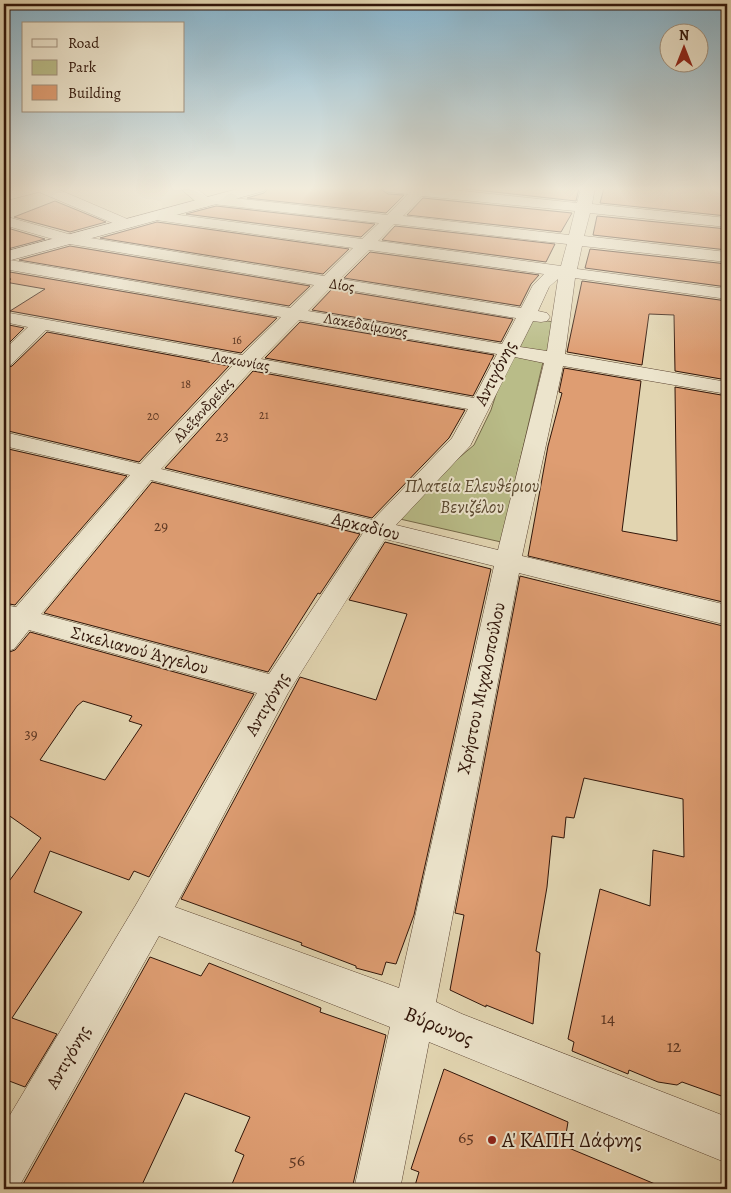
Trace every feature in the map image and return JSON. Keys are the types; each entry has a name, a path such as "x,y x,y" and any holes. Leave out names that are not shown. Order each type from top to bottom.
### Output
{"street":[{"path":"4,256 52,244"},
{"name":"Δίος","path":"97,244 562,321"},
{"path":"356,244 727,294"},
{"name":"Χρήστου Μιχαλοπούλου","path":"377,1189 508,562 555,358 562,321 564,293 575,244"},
{"path":"609,244 727,257"},
{"name":"Αλεξανδρείας","path":"4,642 13,616 246,362 366,245"},
{"name":"Λακεδαίμονος","path":"4,264 727,388"},
{"name":"Αντιγόνης","path":"4,1168 150,915 276,687 378,529 462,440 542,284 553,275 568,273"},
{"name":"Λακωνίας","path":"4,317 479,405"},
{"path":"4,361 42,324"},
{"name":"Αρκαδίου","path":"4,439 146,472 727,615"},
{"name":"Σικελιανού Άγγελου","path":"13,616 276,687"},
{"name":"Βύρωνος","path":"150,915 386,1005 414,1013 452,1031 727,1140"}],"green space":[{"path":"526,318 554,322 547,353 512,347"},
{"name":"Πλατεία Ελευθέριου Βενιζέλου","path":"509,354 543,362 501,542 400,519 433,480 474,445 491,410"}],"building":[{"path":"4,244 28,244 4,250"},
{"path":"135,244 311,244 349,249 323,274"},
{"path":"409,244 555,244 546,262"},
{"path":"670,244 727,244 727,250"},
{"path":"70,246 310,286 289,306 19,260"},
{"path":"590,249 727,264 727,287 585,268"},
{"path":"370,252 539,275 531,284 520,306 344,278"},
{"path":"4,271 277,318 241,353 10,311 45,289 5,282 11,279 4,278"},
{"path":"582,281 727,301 727,380 675,371 674,315 649,314 642,365 567,352"},
{"path":"332,289 513,319 501,342 312,310"},
{"path":"300,322 494,355 473,396 265,358"},
{"path":"4,324 24,328 4,348"},
{"path":"47,332 229,366 139,462 4,430 4,369 12,366"},
{"path":"564,368 641,381 622,531 677,541 675,387 727,396 727,603 528,556 548,446 562,393 559,392"},
{"path":"253,371 465,410 449,438 372,518 165,468"},
{"path":"4,448 127,476 15,605 4,603"},
{"path":"152,482 360,534 320,594 318,593 268,672 44,613"},
{"path":"385,542 491,569 414,915 396,964 386,962 382,975 356,968 356,966 301,945 302,943 181,899 300,677 376,700 407,614 349,600"},
{"path":"520,576 727,627 727,1098 682,1082 677,1085 658,1082 629,1070 628,1074 572,1051 574,1042 568,1039 600,889 650,906 653,850 684,857 683,799 584,778 574,818 566,817 564,838 552,836 547,887 536,951 540,953 533,1024 486,1005 486,1007 450,990 464,915 455,913"},
{"path":"30,632 254,694 149,877 134,871 129,880 50,851 34,892 82,912 12,1018 57,1034 25,1087 4,1079 4,888 41,838 4,812 4,654 15,650","holes":["83,701 132,716 129,721 142,725 105,780 40,760 77,706"]},
{"path":"150,957 201,976 209,963 321,1008 320,1012 386,1035 352,1189 230,1189 244,1155 235,1151 250,1117 185,1093 140,1189 16,1189 22,1186"},
{"name":"Α' ΚΑΠΗ Δάφνης","path":"444,1069 568,1122 564,1146 667,1189 414,1189 419,1172 411,1169"}],"place":[{"name":"Α' ΚΑΠΗ Δάφνης","path":"492,1140"}]}
